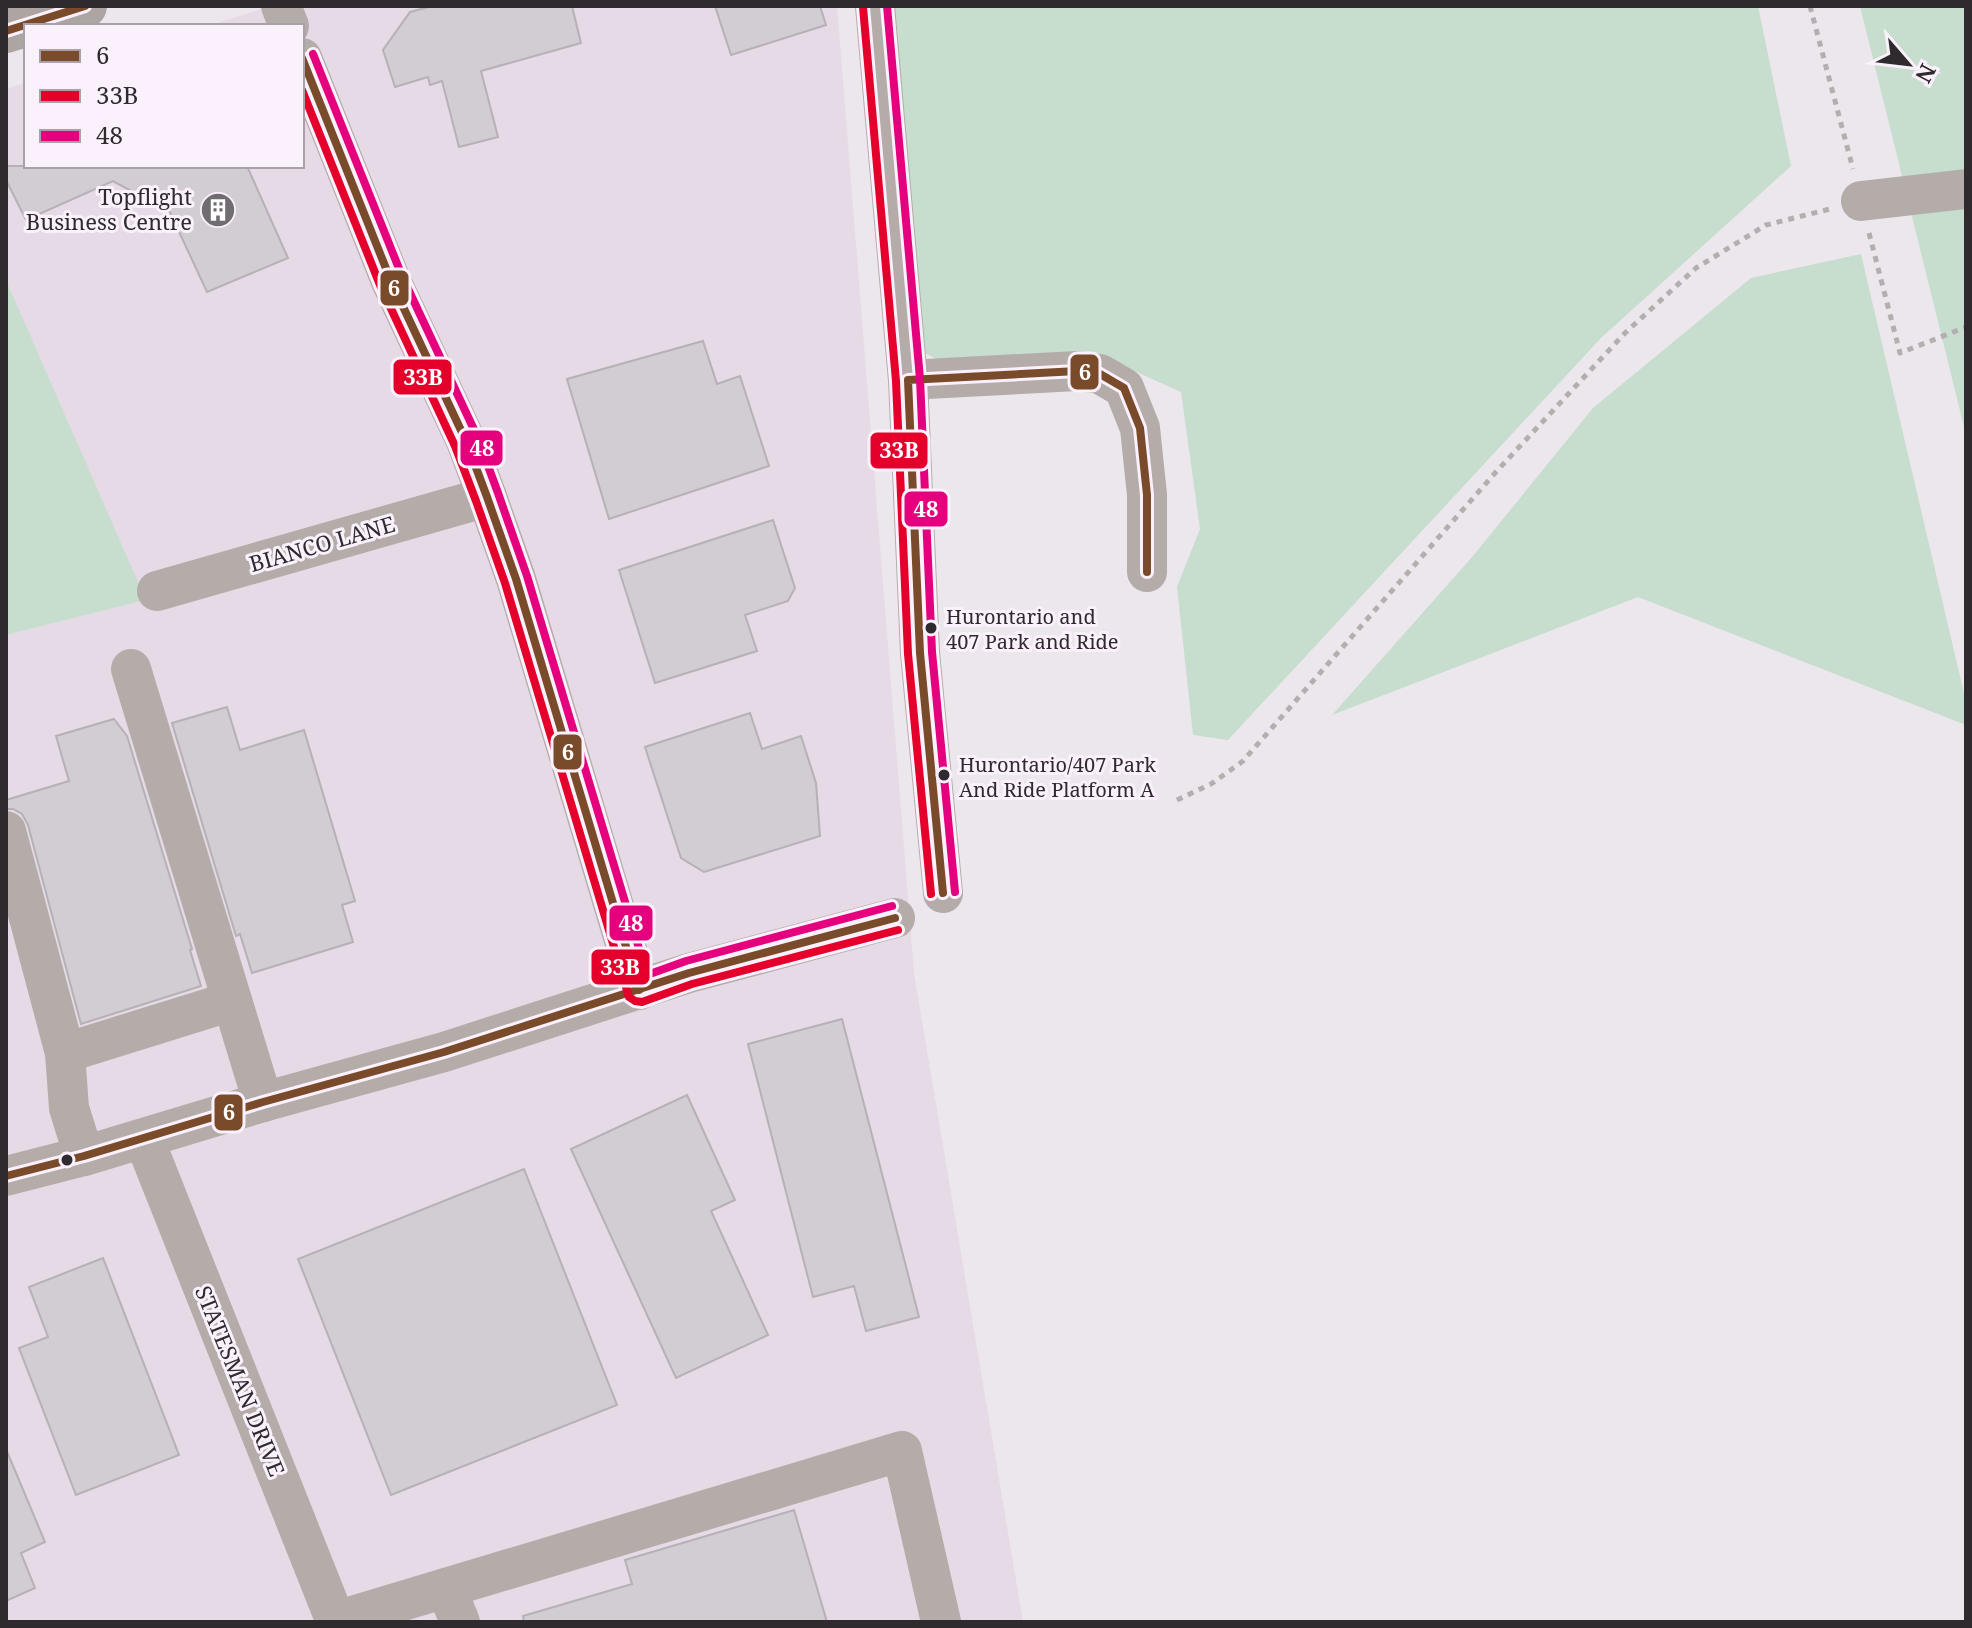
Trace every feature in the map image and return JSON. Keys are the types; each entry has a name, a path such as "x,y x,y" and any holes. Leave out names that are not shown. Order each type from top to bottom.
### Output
{"main road":[{"path":"28,24 85,6"}],"street":[{"path":"875,6 908,380 920,653 943,893"},
{"path":"304,63 391,281 466,441 487,497 516,579 639,990"},
{"path":"1861,201 1966,189"},
{"path":"908,380 1077,371 1100,374 1124,388 1140,428 1147,495 1147,572"},
{"name":"BIANCO LANE","path":"157,591 487,497"},
{"path":"131,669 263,1102"},
{"path":"6,831 65,1053 69,1108 84,1156"},
{"path":"6,913 52,1071 57,1083 68,1092"},
{"path":"6,1176 444,1052 689,973 895,918"},
{"path":"65,1053 232,1001"},
{"name":"STATESMAN DRIVE","path":"144,1139 336,1621"},
{"path":"336,1621 453,1605 902,1451 941,1622"}],"path":[{"path":"1810,6 1900,353 1966,327"},
{"path":"1177,800 1211,784 1243,761 1495,473 1625,333 1696,268 1766,225 1861,201"}],"shaded area":[{"path":"271,6 837,6 914,973 1023,1622 6,1622 6,635 146,600 6,280 6,89 24,84 24,168 304,168 304,24 214,24"}],"green space":[{"path":"892,6 1758,6 1791,166 1601,338 1228,740 1193,735 1177,587 1200,529 1181,392 1101,356 946,364 923,352"},
{"path":"1860,6 1966,6 1966,435"},
{"path":"1861,254 1966,702 1966,725 1638,597 1332,715 1473,556 1593,408 1751,278"},
{"path":"6,280 146,600 6,635"}],"building":[{"path":"433,6 572,6 581,43 481,71 498,137 459,147 442,81 430,85 428,77 395,87 383,50 410,12"},
{"path":"715,6 820,6 826,25 731,55"},
{"name":"Topflight Business Centre","path":"6,166 248,168 288,258 207,292 161,193 148,200 113,181 26,220 6,180"},
{"path":"703,341 717,384 740,376 769,466 609,519 567,379"},
{"path":"773,520 795,588 788,601 745,615 757,651 655,683 619,570"},
{"path":"227,707 240,750 304,730 355,901 342,905 353,942 252,973 240,934 236,936 172,723"},
{"path":"750,713 762,749 801,736 816,783 820,836 704,872 681,858 645,747"},
{"path":"114,719 127,736 201,986 81,1024 28,825 22,814 6,809 6,800 69,781 56,736"},
{"path":"842,1019 919,1317 866,1331 854,1286 813,1297 748,1044"},
{"path":"687,1095 735,1200 711,1211 768,1335 676,1378 571,1149"},
{"path":"524,1169 617,1405 391,1495 298,1259"},
{"path":"103,1258 179,1455 76,1495 19,1348 48,1337 29,1287"},
{"path":"6,1449 45,1542 21,1553 35,1588 6,1601"},
{"path":"794,1510 827,1622 524,1622 523,1616 632,1584 625,1560"}],"transit line":[{"name":"6","path":"28,24 85,6"},
{"name":"48","path":"887,6 920,379 932,652 955,892"},
{"name":"33B","path":"863,7 896,381 908,654 931,894"},
{"name":"6","path":"6,31 24,25"},
{"name":"48","path":"313,54 402,276 477,436 498,493 527,576 647,975 686,961 892,906"},
{"name":"6","path":"304,63 391,281 466,441 487,497 516,579 639,990"},
{"name":"33B","path":"304,95 380,285 455,446 476,501 505,583 629,997 642,1002 692,984 898,930"},
{"name":"6","path":"943,893 920,653 908,380 1077,371 1100,374 1124,388 1140,428 1147,495 1147,572"},
{"name":"6","path":"6,1176 444,1052 689,973 895,918"}],"place":[{"name":"Topflight Business Centre","path":"218,210"},
{"name":"Hurontario and 407 Park and Ride","path":"931,628"},
{"name":"Hurontario/407 Park And Ride Platform A","path":"944,775"}]}
